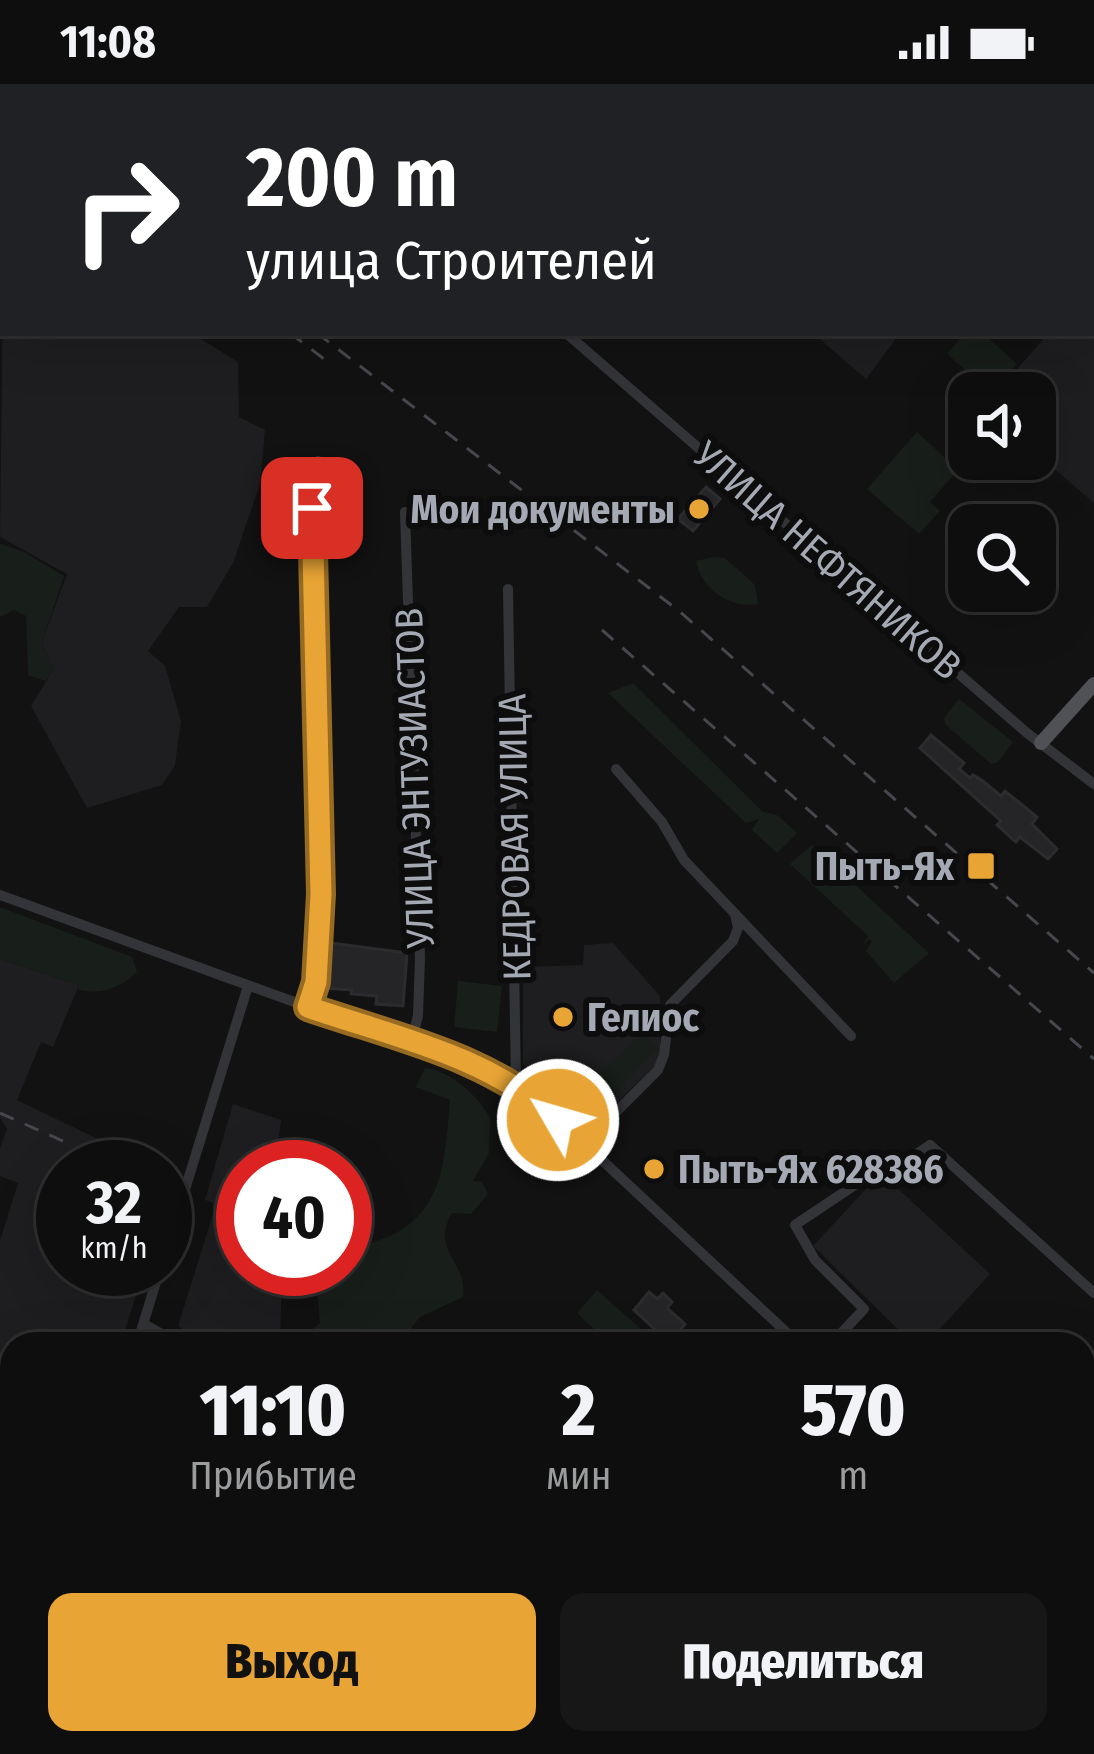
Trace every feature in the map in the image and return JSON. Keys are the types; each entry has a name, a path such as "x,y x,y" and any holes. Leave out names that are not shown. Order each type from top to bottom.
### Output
{"main road":[{"path":"1041,743 1094,684"}],"street":[{"name":"УЛИЦА НЕФТЯНИКОВ","path":"569,336 1094,784"},
{"path":"308,1007 316,982 321,894 311,526 318,461"},
{"name":"УЛИЦА ЭНТУЗИАСТОВ","path":"405,512 420,958 418,1013 411,1042"},
{"name":"КЕДРОВАЯ УЛИЦА","path":"508,589 516,1085"},
{"path":"616,770 662,822 684,860 851,1036"},
{"path":"0,895 477,1065 516,1085 786,1332"},
{"path":"584,1144 662,1064 670,1005 734,941 738,928 734,913"},
{"path":"192,1167 248,986"},
{"path":"842,1332 864,1309 814,1260 795,1225 892,1160 903,1163 930,1145 1094,1293"},
{"path":"141,1332 152,1296"},
{"path":"143,1324 158,1332"}],"shaded area":[{"path":"2,336 196,336 238,362 239,417 265,430 260,484 233,563 207,607 179,607 148,651 165,666 181,721 175,765 162,785 87,808 31,706 53,670 42,642 67,574 0,537"},
{"path":"816,336 898,336 866,379"},
{"path":"962,336 986,336 1017,364 1010,372 967,372 947,354"},
{"path":"1046,336 1094,336 1094,503 1056,470 1056,372 1015,372"},
{"path":"917,432 948,461 949,480 930,502 940,511 919,534 867,489"},
{"path":"0,544 64,576 42,642 53,670 46,681 28,675 26,616 14,610 0,617"},
{"path":"725,558 755,585 758,604 727,600 710,588 696,561"},
{"path":"633,683 763,812 777,815 797,833 777,853 752,830 759,819 746,823 608,693"},
{"path":"959,699 1013,742 997,763 991,764 945,724 944,718"},
{"path":"812,845 929,953 894,983 866,951 872,942 869,939 862,946 868,936 790,864"},
{"path":"0,907 132,957 137,972 109,989 94,992 0,959"},
{"path":"613,943 660,996 660,1061 591,1127 569,1105 588,1084 574,1070 553,1090 523,1064 523,967 583,965 584,945"},
{"path":"0,959 79,985 53,1047 41,1042 17,1100 100,1140 36,1140 36,1296 136,1296 125,1332 0,1332 0,1241 18,1183 0,1176 0,1148 7,1129 0,1118"},
{"path":"458,981 502,986 497,1032 454,1027"},
{"path":"643,1033 658,1048 614,1095 596,1077"},
{"path":"425,1068 463,1086 490,1118 489,1153 473,1181 482,1182 488,1194 471,1214 452,1213 446,1226 447,1247 460,1274 463,1297 420,1317 408,1332 313,1332 320,1323 318,1296 372,1296 372,1242 410,1224 424,1209 441,1171 450,1100 416,1087"},
{"path":"233,1104 281,1120 278,1140 222,1140"},
{"path":"216,1162 216,1296 281,1296 280,1332 188,1332 178,1326 187,1296 192,1296 213,1203 205,1200"},
{"path":"881,1173 990,1274 937,1332 901,1332 813,1246"},
{"path":"597,1290 641,1329 597,1332 577,1313"}],"building":[{"name":"Мои документы","path":"706,487 720,499 693,531 678,519"},
{"path":"931,735 964,763 959,769 970,778 973,775 1001,796 1005,791 1037,817 1032,824 1057,849 1048,859 1020,837 1016,842 997,825 1001,821 920,748"},
{"path":"331,943 407,953 403,1006 376,1004 377,996 351,994 352,990 325,988"},
{"path":"649,1292 657,1299 663,1293 672,1302 667,1308 685,1324 678,1332 658,1332 634,1310"}],"railway":[{"path":"294,336 328,362"},
{"path":"321,336 679,611 1094,973"},
{"path":"602,630 1094,1059"},
{"path":"0,1113 61,1140"}],"place":[{"name":"Мои документы","path":"699,509"},
{"name":"Пыть-Ях","path":"981,866"},
{"name":"Гелиос","path":"563,1017"},
{"name":"Пыть-Ях 628386","path":"654,1169"}],"route":[{"path":"312,508 321,894 316,982 308,1007 477,1065 516,1085 558,1120"}]}
